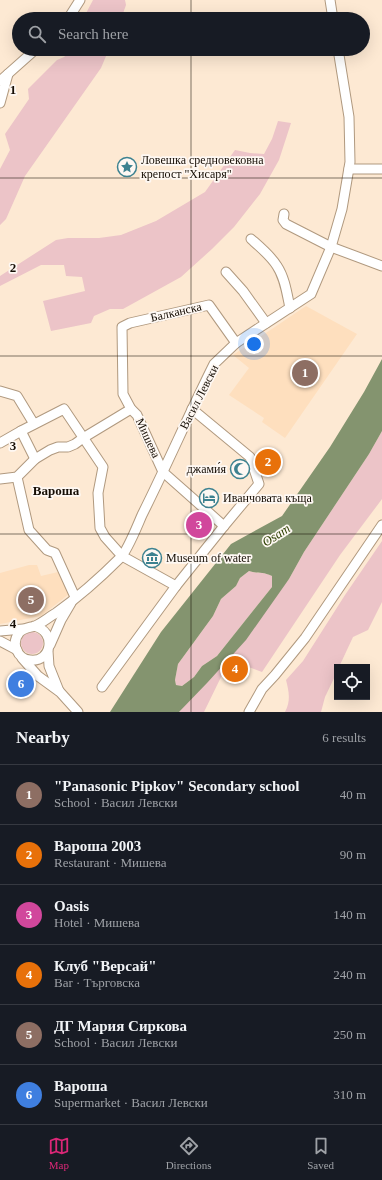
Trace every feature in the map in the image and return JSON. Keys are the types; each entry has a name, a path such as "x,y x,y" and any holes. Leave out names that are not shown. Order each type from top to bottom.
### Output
{"street":[{"path":"72,12 80,0"},
{"path":"330,0 332,12"},
{"path":"0,81 28,56"},
{"name":"Васил Левски","path":"34,626 57,612 122,556 214,364 236,343 311,294 331,248 342,209 349,169 349,117 339,56"},
{"path":"0,103 8,74"},
{"path":"349,169 382,169"},
{"path":"284,214 283,220 286,224 331,248 382,266"},
{"path":"251,239 278,266 284,281 290,308"},
{"path":"226,272 243,290 266,323"},
{"name":"Балканска","path":"122,327 130,323 209,305 236,343"},
{"name":"Мишева","path":"122,327 123,394 131,409 137,415 163,472 224,526"},
{"path":"0,391 17,396 34,424"},
{"path":"0,443 64,409 103,467 98,493 100,528 105,537 122,556 176,586"},
{"path":"0,479 17,478 36,459 50,450 58,447 68,447 75,444 131,409"},
{"path":"102,688 176,586 259,484 250,457 192,409"},
{"path":"21,431 36,459"},
{"path":"0,641 30,660 40,659 49,649 61,620 75,597 55,553 47,550 29,530 17,478"},
{"path":"249,712 262,689 305,638 321,616 382,525"},
{"path":"0,631 23,629 34,626 44,631 50,641 49,666 60,692"},
{"path":"23,629 16,637 15,642 19,653 38,676 60,692 78,712"}],"shaded area":[{"path":"93,0 125,0 126,5 124,12 87,12"},
{"path":"106,56 101,68 25,176 6,219 0,225 0,169 10,150 5,134 29,99 28,89 57,60 64,57"},
{"path":"278,121 291,123 279,160 260,194 234,227 181,277 123,309 110,309 94,316 91,323 51,331 43,301 85,291 82,277 66,276 64,265 41,265 0,286 0,276 56,240 68,238 99,238 121,235 156,221 205,192 235,150 264,154 272,139"},
{"path":"306,306 357,334 285,438 262,422 264,418 229,395 249,368 233,355"},
{"path":"382,431 382,499 340,555 262,672 246,666 222,675 204,712 179,712 289,579 304,552 369,454"},
{"path":"382,541 382,602 368,630 353,637 340,664 334,664 334,678 325,697 321,712 285,712 289,696 286,680 303,661 345,595"},
{"path":"29,565 37,565 41,576 58,572 69,594 41,616 0,624 0,573"},
{"path":"249,571 272,576 272,587 217,656 202,666 194,677 182,686 176,685 175,680 178,664 213,616 221,599 236,586 240,578"},
{"path":"32,632 40,635 43,643 40,651 32,654 24,651 21,643 24,635"}],"water":[{"name":"Osam","path":"382,359 382,431 369,454 304,552 289,579 246,640 179,712 110,712 161,632 231,544 282,516 330,447 364,392","holes":["249,571 272,576 272,587 217,656 202,666 194,677 182,686 176,685 175,680 178,664 213,616 221,599 236,586 240,578"]}],"place":[{"name":"Ловешка средновековна крепост \"Хисаря\"","path":"127,167"},
{"name":"\"Panasonic Pipkov\" Secondary school","path":"305,373"},
{"name":"Вароша 2003","path":"268,462"},
{"name":"джами́я","path":"240,469"},
{"name":"Иванчовата къща","path":"209,498"},
{"name":"Oasis","path":"199,525"},
{"name":"Museum of water","path":"152,558"},
{"name":"ДГ Мария Сиркова","path":"31,600"},
{"name":"Клуб \"Версай\"","path":"235,669"},
{"name":"Вароша","path":"21,684"}],"district":[{"name":"Вароша","path":"56,490"}]}
